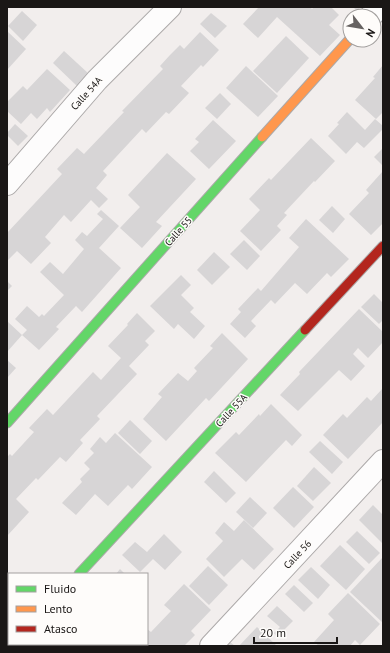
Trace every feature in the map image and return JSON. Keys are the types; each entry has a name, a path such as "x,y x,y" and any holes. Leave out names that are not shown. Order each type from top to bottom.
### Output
{"street":[{"name":"Calle 54A","path":"7,184 97,80 170,7"},
{"name":"Calle 55","path":"7,423 342,48"},
{"name":"Calle 55A","path":"80,573 383,246"},
{"name":"Calle 56","path":"211,646 383,461"}],"building":[{"path":"259,7 310,7 312,9 314,7 331,7 339,15 329,25 340,35 320,56 277,17 258,38 243,24"},
{"path":"22,11 37,25 23,41 8,26"},
{"path":"211,13 227,26 215,38 200,24"},
{"path":"7,31 26,49 7,70"},
{"path":"200,32 219,50 203,67 201,65 181,86 189,93 169,114 166,112 146,133 142,129 103,171 107,175 96,188 108,199 99,208 91,200 71,222 64,215 45,237 51,243 31,264 17,251 7,261 7,233 62,174 57,169 77,148 84,154 124,112 122,111 163,69 160,66 170,55 180,45 184,49"},
{"path":"286,36 309,58 277,93 253,71"},
{"path":"64,51 89,74 77,86 53,63"},
{"path":"383,65 383,112 376,119 355,100 375,78 373,77"},
{"path":"246,66 278,96 258,117 226,88"},
{"path":"47,69 70,90 50,112 47,108 37,119 31,113 21,124 7,111 7,102 23,86 27,90"},
{"path":"220,93 231,104 217,119 205,108"},
{"path":"347,112 365,130 375,119 383,126 383,129 364,148 357,142 346,154 328,136"},
{"path":"213,120 236,141 209,169 190,151 199,142 195,139"},
{"path":"15,124 28,136 18,146 7,135"},
{"path":"311,138 335,161 284,213 287,215 277,226 281,230 261,251 240,231 260,210 249,199 269,178 271,180"},
{"path":"383,148 383,166 374,157"},
{"path":"167,153 196,179 156,222 162,226 142,248 120,228 140,207 128,195"},
{"path":"383,171 383,223 371,235 349,214 369,193 366,190"},
{"path":"332,206 345,219 333,233 319,220"},
{"path":"101,210 119,226 99,248 121,268 82,312 76,306 56,327 59,329 39,350 22,335 27,330 15,319 27,306 39,317 42,314 44,316 64,295 40,272 50,262 63,274 84,249 75,240 82,232 87,236 103,219 97,214"},
{"path":"306,219 349,259 331,277 327,273 307,294 295,283 275,304 271,300 251,321 256,326 245,338 230,324 241,312 238,309 258,288 261,291 299,247 289,238"},
{"path":"244,240 260,256 247,270 230,254"},
{"path":"214,252 230,267 212,285 197,270"},
{"path":"181,275 191,285 181,295 194,308 190,312 205,326 194,339 178,324 174,329 150,306"},
{"path":"7,281 12,286 7,291"},
{"path":"374,294 383,303 383,320 379,324 361,307"},
{"path":"359,309 383,332 383,342 368,358 358,348 353,354 365,366 351,381 339,370 298,411 280,395 300,374 299,372"},
{"path":"137,313 155,331 145,341 149,345 129,366 137,374 97,416 100,419 80,440 83,443 66,462 60,457 38,480 36,478 16,499 29,512 7,536 7,457 10,454 12,456 34,432 29,428 47,409 53,415 93,372 101,380 121,358 108,346"},
{"path":"7,321 22,335 7,352"},
{"path":"222,333 248,359 209,401 206,398 166,441 143,419 162,397 158,394 178,373 188,381 197,371 194,368 213,348 210,346"},
{"path":"7,360 16,368 7,378"},
{"path":"383,388 383,422 348,459 323,435 343,414 347,418 367,397 371,401"},
{"path":"271,404 302,435 292,446 286,440 246,482 215,453 236,432 239,435"},
{"path":"130,420 152,441 140,454 118,433"},
{"path":"115,433 152,467 132,489 128,485 108,506 95,494 76,515 62,503 82,482 80,479 90,469 84,463 94,453 90,449 100,437 106,443"},
{"path":"320,441 343,462 332,474 309,452"},
{"path":"314,467 331,483 313,501 297,486"},
{"path":"214,471 236,493 226,503 204,482"},
{"path":"293,487 314,507 294,528 273,508"},
{"path":"250,497 267,513 253,528 236,512"},
{"path":"373,505 383,515 383,544 359,520"},
{"path":"244,520 274,549 254,570 242,559 224,577 206,559 223,541 215,533 224,522 234,531"},
{"path":"357,531 380,553 369,564 346,542"},
{"path":"164,534 182,552 165,570 153,559 140,572 122,555 135,542 147,552"},
{"path":"340,545 365,569 346,590 320,566"},
{"path":"383,557 383,623 350,592"},
{"path":"208,566 228,585 209,605 189,586"},
{"path":"311,567 330,585 318,599 298,580"},
{"path":"120,569 124,573 117,573"},
{"path":"184,584 211,610 191,631 195,635 184,646 143,646 142,645 148,645 148,630 151,632 171,611 164,605"},
{"path":"294,585 313,603 304,612 285,594"},
{"path":"348,593 380,624 360,645 355,640 350,646 319,646 314,642 334,620 328,614"},
{"path":"277,606 293,621 277,637 274,633 280,627 267,616"},
{"path":"7,622 8,637 7,638"},
{"path":"257,627 277,646 239,646"},
{"path":"230,642 235,646 226,646"},
{"path":"122,645 123,646 107,646"}],"traffic: fast":[{"path":"7,423 262,137"},
{"path":"80,573 305,330"}],"traffic: slow":[{"path":"262,137 342,48"}],"traffic: jam":[{"path":"305,330 383,246"}]}
